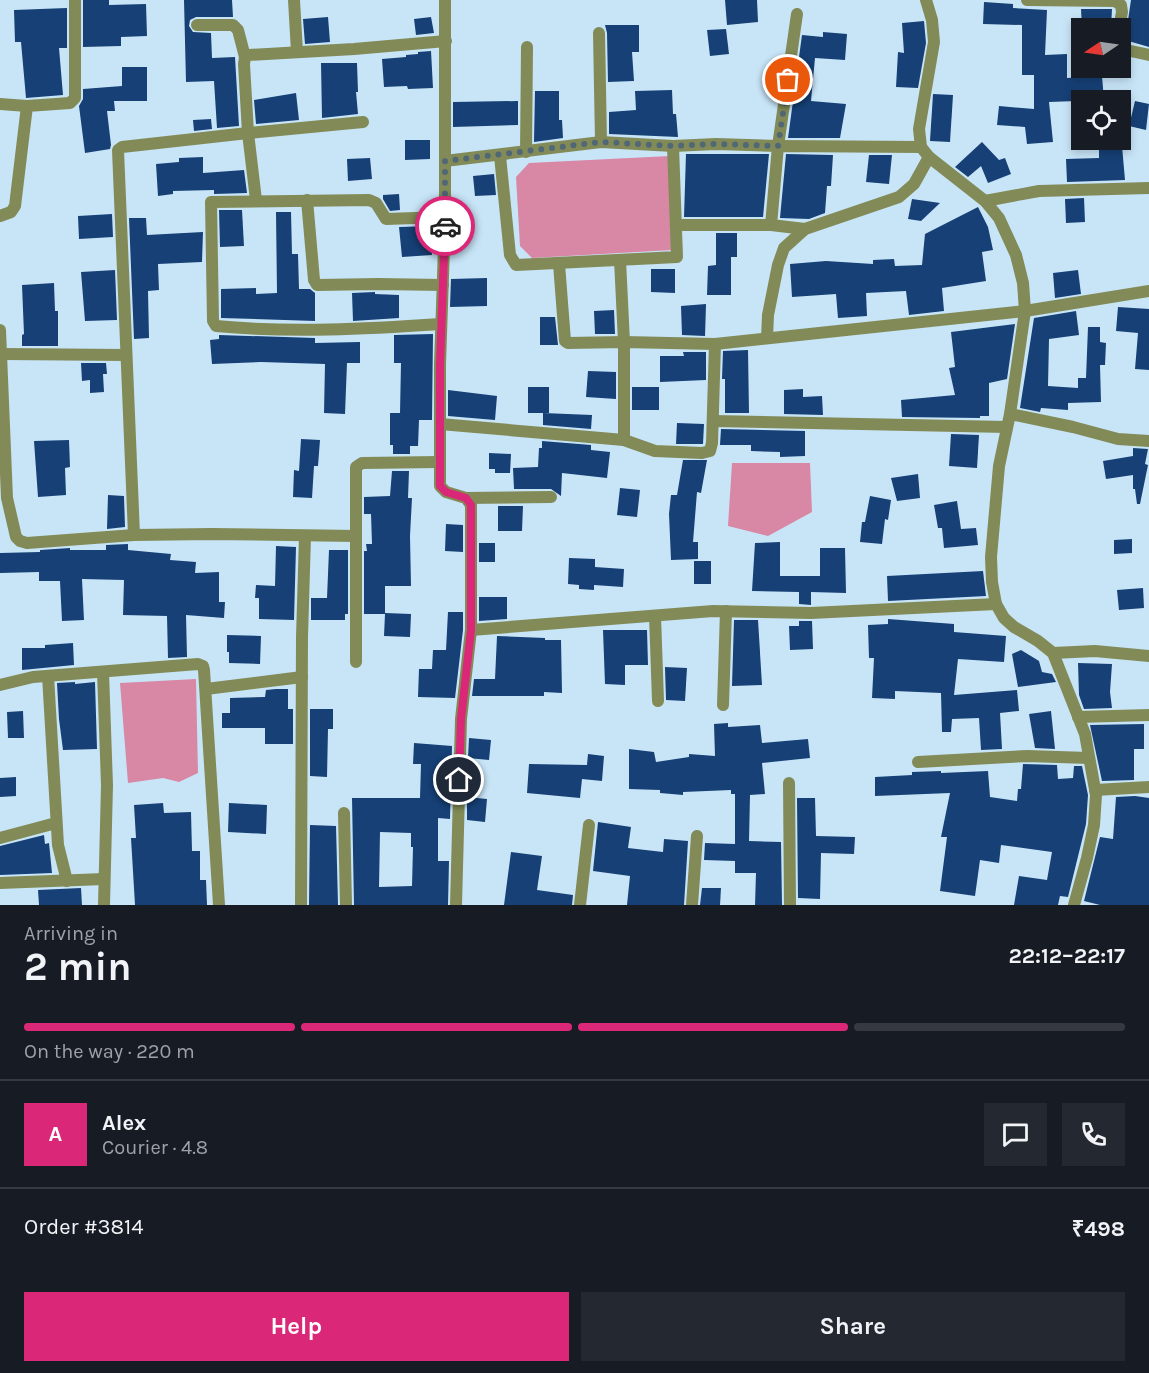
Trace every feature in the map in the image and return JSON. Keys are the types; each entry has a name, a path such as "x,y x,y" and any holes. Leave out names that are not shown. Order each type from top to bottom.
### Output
{"street":[{"path":"0,104 27,106 74,102 75,0"},
{"path":"294,0 297,52"},
{"path":"445,0 445,217 441,324 440,486 443,490 466,498 551,497"},
{"path":"767,338 768,315 778,265 784,248 805,229 899,197 915,184 925,152 919,129 934,42 932,20 926,0"},
{"path":"1027,0 1115,1 1121,4 1120,18"},
{"path":"771,225 778,146 797,14"},
{"path":"197,25 233,25 238,30 245,57 248,133 256,200"},
{"path":"599,33 601,142"},
{"path":"245,57 446,40"},
{"path":"526,152 527,47"},
{"path":"1131,51 1149,55"},
{"path":"0,216 11,212 15,206 27,106"},
{"path":"134,535 118,150 122,147 363,122"},
{"path":"445,161 601,142 925,152 985,201 999,218 1016,255 1023,284 1025,311 1009,421 999,466 991,557 992,582 996,604 1004,618 1053,653 1085,734 1095,790 1094,825 1088,858 1074,905"},
{"path":"500,156 510,255 513,261 520,266 559,264 677,257 673,146"},
{"path":"985,201 1039,191 1149,188"},
{"path":"307,200 314,280 317,285 443,285"},
{"path":"441,324 284,330 216,326 213,321 211,202 369,200 376,203 384,218 388,220 445,217"},
{"path":"676,225 771,225 805,229"},
{"path":"620,260 624,342 624,440"},
{"path":"559,264 566,342 715,344 1025,311 1149,291"},
{"path":"0,330 4,509 16,537 23,543 134,535 356,537"},
{"path":"440,424 624,440 655,451 702,453 710,451 715,344"},
{"path":"1,354 126,356"},
{"path":"713,421 1009,421 1073,427 1118,439 1149,441"},
{"path":"356,662 356,470 358,464 440,462"},
{"path":"456,905 461,719 471,630 471,505 466,498"},
{"path":"301,905 305,536"},
{"path":"471,630 726,611 811,613 996,604"},
{"path":"723,705 726,611"},
{"path":"654,616 658,701"},
{"path":"1053,653 1095,651 1149,656"},
{"path":"0,685 48,676 198,664 202,666 206,689 219,905"},
{"path":"103,672 107,775 104,905"},
{"path":"48,676 56,822 59,853 67,880"},
{"path":"206,689 302,677"},
{"path":"1078,717 1149,715"},
{"path":"918,762 1027,756 1089,758"},
{"path":"789,783 790,905"},
{"path":"1095,790 1149,787"},
{"path":"344,813 346,905"},
{"path":"0,838 56,822"},
{"path":"580,905 589,825"},
{"path":"692,905 697,836"},
{"path":"0,883 104,879"}],"shaded area":[{"path":"670,156 672,250 532,258 520,246 516,177 529,163"},
{"path":"732,463 810,463 812,512 768,536 728,526"},
{"path":"196,679 198,773 179,782 163,778 128,783 120,683"}],"building":[{"path":"83,0 109,0 109,5 146,4 147,36 121,37 121,46 83,47"},
{"path":"184,0 232,0 233,17 196,17 190,20 189,26 193,32 211,33 212,58 235,57 239,126 217,128 214,81 186,82"},
{"path":"725,0 757,0 758,22 727,25"},
{"path":"1131,0 1149,0 1149,47 1131,42 1131,18 1128,18"},
{"path":"984,2 1013,4 1013,8 1047,10 1045,55 1067,54 1067,78 1102,78 1103,90 1071,90 1071,101 1049,102 1053,142 1027,144 1025,127 997,125 999,106 1034,109 1034,75 1022,75 1022,25 983,24"},
{"path":"67,8 67,48 59,48 63,95 26,98 21,42 15,42 14,10"},
{"path":"1081,9 1112,9 1112,18 1081,18"},
{"path":"328,17 330,42 305,44 303,19"},
{"path":"431,17 434,33 416,35 414,19"},
{"path":"924,21 926,43 918,88 896,87 898,52 904,53 902,23"},
{"path":"605,25 639,25 639,52 632,52 634,81 608,82"},
{"path":"726,29 729,54 710,56 707,30"},
{"path":"823,32 847,34 845,60 815,58 811,101 846,104 840,138 788,138 802,35 823,37"},
{"path":"431,51 433,88 384,87 382,59 406,57 406,55 418,54 418,52"},
{"path":"321,63 357,63 358,114 322,118"},
{"path":"122,67 147,67 147,101 114,101 115,111 107,111 110,149 85,153 79,106 83,99 83,89 122,86"},
{"path":"672,90 673,114 676,114 678,137 609,134 609,112 636,110 635,91"},
{"path":"535,91 559,91 559,120 562,120 563,138 534,142"},
{"path":"296,93 299,120 256,124 254,100"},
{"path":"933,94 953,95 950,142 930,141"},
{"path":"518,101 518,125 453,127 453,102"},
{"path":"1135,101 1149,104 1146,130 1131,126"},
{"path":"211,119 212,129 194,131 193,120"},
{"path":"405,140 430,140 430,159 405,160"},
{"path":"982,142 999,160 1005,158 1011,174 988,183 981,166 968,177 955,167"},
{"path":"1099,150 1122,150 1125,180 1067,182 1066,159 1099,158"},
{"path":"686,154 769,154 763,217 684,217"},
{"path":"786,154 833,155 831,186 827,186 825,213 809,219 780,218"},
{"path":"869,155 892,155 889,184 866,182"},
{"path":"203,157 203,173 244,170 247,193 214,194 214,190 173,191 173,194 158,196 156,164 179,162 179,158"},
{"path":"370,158 372,179 348,181 347,159"},
{"path":"494,174 496,195 475,196 473,176"},
{"path":"399,194 400,210 390,211 383,195"},
{"path":"1084,198 1085,222 1066,223 1065,199"},
{"path":"912,199 940,203 921,221 908,219"},
{"path":"978,207 988,227 993,250 982,252 986,281 942,288 944,311 909,315 906,291 866,293 867,316 838,318 836,294 792,297 790,264 826,261 873,264 873,260 894,259 895,266 922,265 925,234"},
{"path":"219,210 242,210 244,246 220,247"},
{"path":"276,212 291,212 292,254 298,254 299,289 310,289 315,293 315,321 221,318 221,289 256,288 256,294 277,293"},
{"path":"112,214 113,237 79,239 78,216"},
{"path":"129,218 146,218 147,235 203,232 202,262 158,264 159,290 148,291 149,338 134,339"},
{"path":"430,226 432,255 402,257 399,227"},
{"path":"716,233 737,233 737,257 731,257 731,295 707,295 708,266 716,265"},
{"path":"651,269 675,269 675,293 651,292"},
{"path":"115,270 117,320 85,321 81,272"},
{"path":"1078,270 1081,294 1055,298 1053,273"},
{"path":"487,278 487,306 450,307 451,279"},
{"path":"54,283 55,311 58,311 58,346 22,346 22,335 24,334 22,285"},
{"path":"375,292 375,294 399,295 399,318 353,321 352,293"},
{"path":"706,304 705,336 682,335 681,306"},
{"path":"1118,307 1149,309 1149,370 1135,369 1138,333 1116,331"},
{"path":"614,310 615,334 595,334 594,311"},
{"path":"1076,311 1079,335 1049,339 1048,386 1078,388 1078,378 1086,378 1088,327 1100,327 1100,342 1106,343 1105,365 1100,365 1101,402 1068,403 1068,410 1041,408 1040,412 1020,408 1034,318"},
{"path":"540,317 555,317 558,345 540,345"},
{"path":"1015,324 1007,379 989,383 989,416 980,416 980,418 902,417 901,400 955,395 949,368 955,367 951,332"},
{"path":"433,334 432,420 419,420 418,446 410,446 410,454 393,454 393,445 390,445 390,413 400,413 401,363 394,363 394,335"},
{"path":"219,335 315,338 315,343 360,342 360,363 347,363 345,414 324,413 325,364 261,362 212,364 210,340 219,339"},
{"path":"748,350 749,413 725,413 725,379 722,379 723,351"},
{"path":"683,352 706,352 706,380 660,382 660,356 684,356"},
{"path":"81,363 106,363 107,374 103,374 104,392 90,393 90,380 82,381"},
{"path":"588,371 616,372 616,399 586,397"},
{"path":"528,387 549,387 549,413 528,413"},
{"path":"632,387 659,387 659,410 632,410"},
{"path":"803,389 803,397 822,396 823,415 784,414 784,390"},
{"path":"448,390 497,396 495,420 448,416"},
{"path":"543,413 592,415 591,429 543,425"},
{"path":"677,423 704,424 703,444 676,444"},
{"path":"721,429 805,431 805,456 780,457 780,452 751,451 751,445 720,445"},
{"path":"951,434 979,435 977,468 949,466"},
{"path":"301,439 320,440 318,466 314,466 312,498 293,497 294,470 299,471"},
{"path":"69,440 70,467 65,468 66,495 38,497 34,441"},
{"path":"542,441 591,445 591,450 610,452 607,478 562,473 561,496 551,489 514,489 513,468 538,467 539,448 542,448"},
{"path":"1133,448 1148,449 1145,464 1148,465 1140,504 1137,504 1135,489 1133,489 1133,475 1106,479 1103,461 1133,456"},
{"path":"489,453 511,454 510,473 495,473 495,469 489,469"},
{"path":"683,460 707,460 701,493 697,492 693,542 698,542 698,559 671,560 669,514 671,495 677,495"},
{"path":"392,471 409,471 408,498 412,498 411,586 385,586 385,613 411,614 410,637 384,636 385,614 364,614 364,551 367,551 366,544 372,544 371,514 364,514 364,497 390,496"},
{"path":"918,474 920,498 897,501 891,478"},
{"path":"620,488 640,490 637,517 617,515"},
{"path":"108,495 124,496 125,527 107,529"},
{"path":"870,496 891,500 888,520 885,519 882,544 860,542 862,522 865,522"},
{"path":"957,501 961,529 976,528 978,545 944,548 942,528 938,528 934,505"},
{"path":"498,506 523,506 522,531 498,531"},
{"path":"446,524 463,525 463,552 445,551"},
{"path":"1132,539 1132,553 1114,554 1114,540"},
{"path":"780,542 780,576 820,576 820,548 845,548 846,593 811,592 811,605 799,604 799,592 752,591 755,543"},
{"path":"479,543 495,543 495,562 479,562"},
{"path":"128,544 128,550 171,554 170,560 196,562 195,573 219,572 219,602 225,602 224,618 186,615 187,657 168,658 167,616 123,615 124,580 82,579 84,620 62,621 60,581 39,581 39,572 0,573 0,553 40,552 40,550 70,548 70,550 106,550 106,545"},
{"path":"276,546 296,547 294,620 259,619 259,598 255,598 256,585 275,586"},
{"path":"329,550 348,550 348,614 345,614 345,620 311,620 311,598 327,598"},
{"path":"569,558 595,559 595,567 624,569 623,587 594,585 594,590 579,589 579,585 568,584"},
{"path":"694,561 711,561 711,584 694,584"},
{"path":"983,571 986,596 888,601 887,576"},
{"path":"1143,588 1144,608 1119,610 1117,590"},
{"path":"479,597 507,597 507,619 479,621"},
{"path":"448,612 463,612 455,698 418,697 419,669 432,669 433,650 446,650"},
{"path":"888,619 954,624 954,632 1006,636 1004,662 958,659 954,695 1017,690 1019,711 1000,713 1002,749 981,750 979,718 952,719 951,732 942,732 941,693 895,691 895,699 872,698 874,658 869,658 868,625 888,624"},
{"path":"734,620 758,620 762,685 732,686"},
{"path":"799,621 812,621 813,649 790,650 789,626 799,626"},
{"path":"603,630 647,630 648,665 625,665 625,685 605,684"},
{"path":"227,635 261,636 260,664 229,663"},
{"path":"497,636 561,640 562,693 544,692 544,696 472,696 474,679 495,679"},
{"path":"73,643 74,665 22,670 22,648 45,648 45,645"},
{"path":"1021,650 1039,661 1042,672 1052,674 1056,682 1018,687 1012,654"},
{"path":"1078,663 1112,664 1110,692 1112,708 1084,709 1079,695"},
{"path":"665,667 687,668 685,701 666,700"},
{"path":"75,682 75,684 95,682 97,749 63,750 57,683"},
{"path":"288,689 288,709 293,709 293,744 265,744 265,728 222,728 222,713 230,713 230,698 265,697 266,690"},
{"path":"310,709 333,709 333,729 328,729 327,777 310,776"},
{"path":"23,711 24,738 8,738 7,712"},
{"path":"1051,711 1055,749 1035,748 1029,714"},
{"path":"728,723 728,727 760,725 762,743 808,739 810,758 762,763 765,794 750,795 749,841 781,842 782,905 755,905 756,873 735,873 735,861 704,860 705,843 735,844 735,794 731,794 731,790 683,792 683,795 660,793 660,790 629,789 629,749 654,752 656,762 689,757 689,754 715,756 714,724"},
{"path":"1144,724 1144,749 1134,749 1134,780 1102,781 1090,725"},
{"path":"469,738 491,740 489,760 468,758"},
{"path":"414,743 452,746 450,819 438,818 438,861 449,861 448,905 354,905 352,798 420,798 421,764 413,764","holes":["380,832 411,833 412,886 379,887"]},
{"path":"588,754 604,756 602,781 582,779 580,798 527,793 529,764 587,765"},
{"path":"1023,764 1057,765 1058,779 1073,778 1074,766 1082,766 1088,795 1086,824 1068,897 1060,896 1058,905 1014,905 1019,876 1047,880 1052,852 1001,845 999,863 980,860 975,896 940,891 947,837 941,837 950,793 875,796 875,777 912,775 912,772 988,771 990,797 1017,801 1018,789 1021,789"},
{"path":"16,777 16,796 0,797 0,778"},
{"path":"467,797 487,799 485,822 467,820"},
{"path":"1116,797 1149,798 1149,905 1100,905 1084,901 1100,837 1113,839"},
{"path":"797,798 815,798 816,836 855,837 854,854 821,853 820,899 798,898"},
{"path":"163,803 164,813 191,812 192,851 200,851 200,880 206,880 207,905 135,905 131,838 136,838 134,805"},
{"path":"229,803 267,805 266,834 228,832"},
{"path":"598,822 631,827 628,848 663,852 664,839 688,841 684,905 627,905 630,876 593,871"},
{"path":"310,825 336,826 338,905 309,905"},
{"path":"44,835 45,844 49,843 52,873 0,875 0,846"},
{"path":"511,852 542,856 537,890 573,895 572,905 504,905"},
{"path":"81,888 82,905 39,905 38,890"},
{"path":"702,888 721,888 720,905 700,905"}],"way so far":[{"path":"445,226 445,161 601,142 673,146 716,144 778,146 788,80"}],"route":[{"path":"445,226 440,365 440,486 446,492 470,500 471,505 471,630 461,719 459,780"}]}
